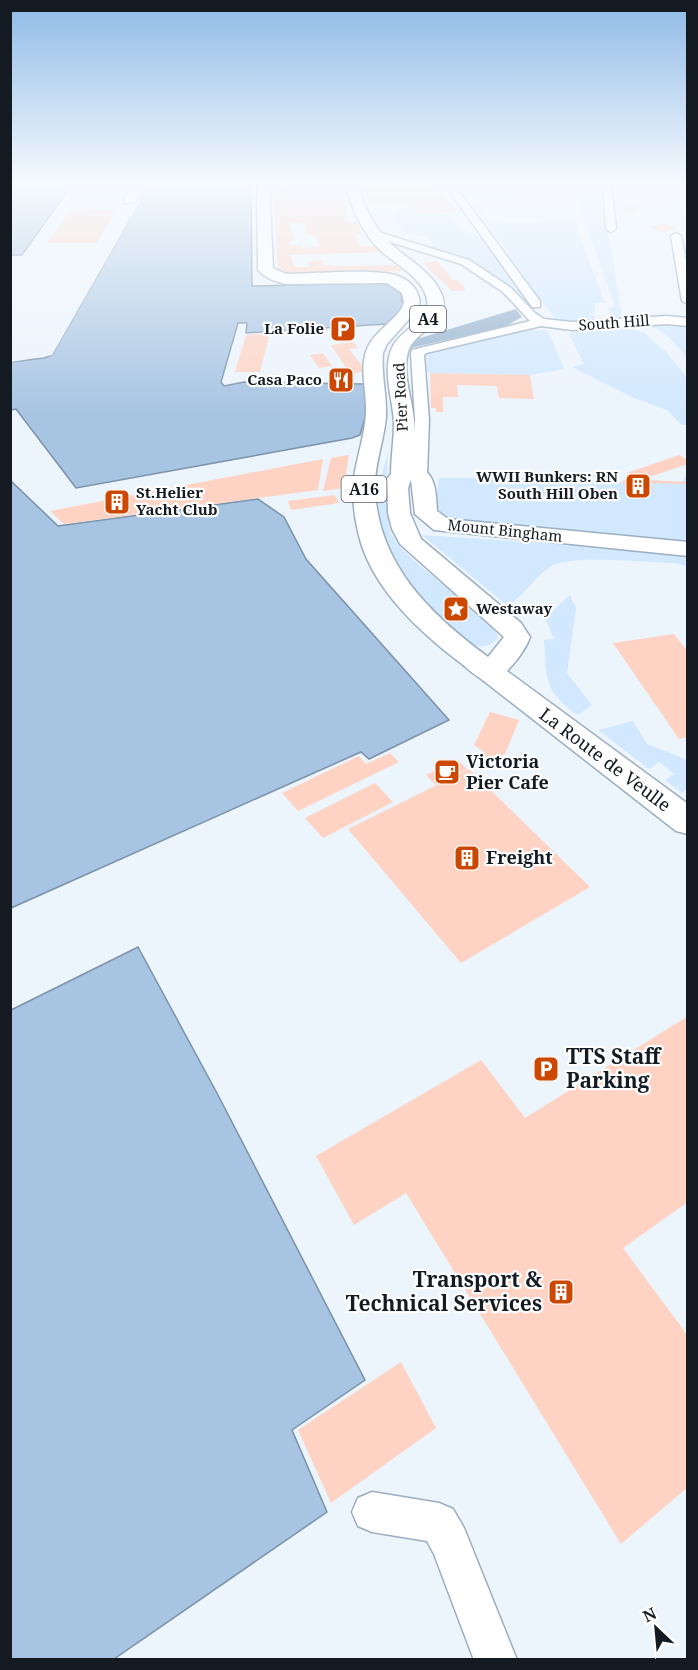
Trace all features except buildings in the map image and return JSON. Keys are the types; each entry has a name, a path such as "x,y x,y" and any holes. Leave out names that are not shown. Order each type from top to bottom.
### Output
{"main road":[{"name":"A16","path":"266,260 266,270 270,274 286,279 380,277 394,279 404,286 412,302 401,320 387,332 374,350 376,415 364,488 366,519 379,561 418,614 490,672 517,637 512,629 412,544 402,531 397,490 398,479 410,475"},
{"name":"Pier Road","path":"400,260 428,285 436,304 433,314 402,345 399,352 399,384 410,475"},
{"name":"Mount Bingham","path":"410,475 424,480 426,514 442,525 687,549"},
{"name":"La Route de Veulle","path":"490,672 687,822"}],"street":[{"path":"461,260 507,290 536,319 541,311 504,260"},
{"path":"680,260 687,301"},
{"name":"South Hill","path":"410,475 423,420 417,353 432,346 536,319 572,326 667,320 687,322"},
{"path":"372,1512 439,1523 450,1542 496,1659"}],"shaded area":[{"path":"106,260 252,260 252,286 376,283 393,284 401,293 403,308 386,324 246,333 247,323 238,323 221,382 224,386 244,382 365,384 368,407 360,435 76,488 16,409 11,410 10,362 52,355"},
{"path":"466,260 498,260 531,304 527,305 495,277"},
{"path":"513,260 589,260 605,303 595,303 595,312 591,314 596,317 592,319 582,322 556,320"},
{"path":"598,260 613,260 622,319 609,316 609,308 615,307"},
{"path":"516,309 522,317 506,326 411,348 411,343 417,339"},
{"path":"647,323 687,324 687,358 670,338 659,330 647,326"},
{"path":"625,326 644,333 666,352 687,378 687,425 682,425 667,410 632,397 572,367 584,364 569,333"},
{"path":"523,330 546,330 564,369 530,375 430,373 424,370 423,354 437,347"},
{"path":"388,453 387,508 392,536 398,545 430,574 492,626 498,638 484,646 466,642 447,629 410,586 384,541 379,525 378,507 381,479"},
{"path":"637,462 585,479 596,484 619,483 627,479 682,482 687,474 687,544 455,520 441,513 436,505 439,478 585,478"},
{"path":"10,480 58,526 258,499 284,517 306,559 449,720 369,759 361,752 11,908"},
{"path":"422,535 657,551 687,556 687,566 673,563 611,560 563,562 547,569 508,606"},
{"path":"570,595 576,608 567,673 592,705 578,715 558,699 549,683 544,640 554,639 545,618"},
{"path":"633,721 647,744 687,760 687,789 682,793 665,780 674,774 659,762 649,769 598,730"},
{"path":"138,947 218,1095 365,1380 292,1430 327,1512 114,1659 11,1659 11,1010"}],"pier":[{"path":"103,260 106,260 52,355 11,362 10,359 50,352"}],"place":[{"name":"La Folie","path":"343,329"},
{"name":"Casa Paco","path":"341,380"},
{"name":"WWII Bunkers: RN South Hill Oben","path":"638,486"},
{"name":"St.Helier Yacht Club","path":"117,502"},
{"name":"Westaway","path":"456,609"},
{"name":"Victoria Pier Cafe","path":"447,772"},
{"name":"Freight","path":"467,858"},
{"name":"TTS Staff Parking","path":"546,1069"},
{"name":"Transport & Technical Services","path":"561,1292"}]}
